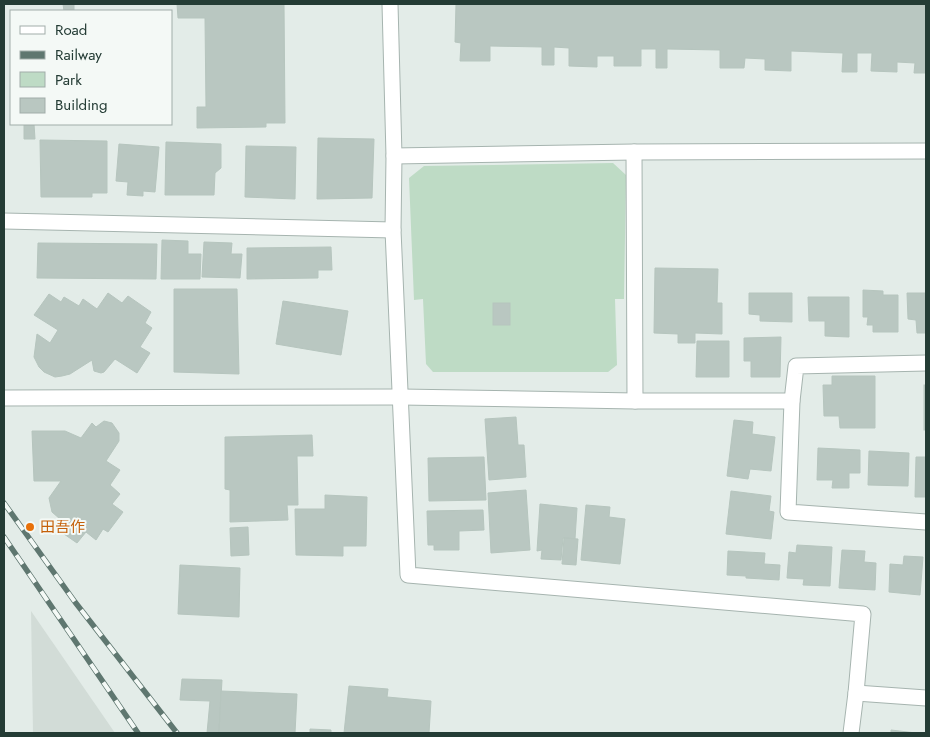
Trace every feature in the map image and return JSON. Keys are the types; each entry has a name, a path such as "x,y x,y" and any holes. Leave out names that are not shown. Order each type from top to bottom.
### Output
{"street":[{"path":"390,4 394,156 393,230 408,575 863,614 851,733"},
{"path":"394,156 634,152 926,151"},
{"path":"634,152 635,402"},
{"path":"4,221 393,230"},
{"path":"926,363 796,366 792,401 788,512 926,522"},
{"path":"4,398 401,397 635,402 792,401"},
{"path":"856,693 926,698"}],"shaded area":[{"path":"31,611 115,733 33,733"}],"green space":[{"path":"613,163 626,175 624,299 615,299 617,365 608,372 433,372 426,364 423,299 414,300 409,178 424,166"}],"building":[{"path":"63,4 74,4 74,10 64,10"},
{"path":"177,4 284,4 285,123 266,123 266,127 197,128 197,107 206,107 205,18 178,18"},
{"path":"456,4 926,4 926,73 914,73 915,63 897,62 897,72 871,71 872,53 857,53 857,72 842,72 843,53 791,51 791,71 765,70 765,59 745,58 744,68 720,68 720,50 667,49 667,68 656,68 656,49 641,49 641,66 614,66 614,56 597,56 597,67 569,66 569,48 554,47 554,65 542,65 542,47 490,46 490,61 460,61 461,43 455,42"},
{"path":"24,125 34,125 35,139 24,139"},
{"path":"318,138 374,139 372,198 317,199"},
{"path":"40,140 107,141 107,193 92,193 92,197 41,197"},
{"path":"166,142 221,144 221,168 215,173 214,195 165,195"},
{"path":"119,144 159,147 155,192 143,191 143,196 127,195 128,182 116,181"},
{"path":"246,146 296,147 295,199 245,197"},
{"path":"162,240 188,241 188,254 201,254 200,279 161,279"},
{"path":"204,242 232,243 231,254 242,254 240,278 202,277"},
{"path":"38,243 157,244 156,279 37,278"},
{"path":"331,247 332,270 318,270 318,278 247,279 247,248"},
{"path":"655,268 718,269 717,303 722,303 722,334 695,333 695,343 678,343 678,334 654,333"},
{"path":"174,289 237,289 239,374 174,372"},
{"path":"863,290 883,291 883,295 898,295 898,332 873,332 873,325 867,325 868,317 863,317"},
{"path":"108,293 122,303 128,296 151,312 145,323 152,328 140,347 150,353 137,373 115,359 101,373 94,371 92,360 70,374 62,376 55,377 44,372 34,357 37,334 50,343 58,330 34,315 49,294 61,302 64,297 79,306 83,299 97,309"},
{"path":"749,293 792,293 792,322 760,321 760,315 749,314"},
{"path":"907,293 926,293 926,333 917,333 916,320 908,319"},
{"path":"808,297 849,297 849,337 825,336 825,321 809,321"},
{"path":"283,301 348,311 341,355 276,344"},
{"path":"493,303 510,303 510,325 493,325"},
{"path":"781,337 780,377 751,377 751,361 744,361 744,338"},
{"path":"697,341 729,341 729,377 696,377"},
{"path":"832,376 875,376 875,428 840,428 839,416 824,416 823,385 832,385"},
{"path":"924,385 926,385 926,430 924,430"},
{"path":"516,417 518,445 524,445 526,477 489,480 485,419"},
{"path":"734,420 753,422 752,434 775,437 771,471 750,469 748,479 727,476"},
{"path":"104,421 112,423 119,433 119,441 106,461 120,470 110,485 120,494 112,504 123,512 108,532 103,529 96,540 86,532 77,543 64,534 60,519 52,512 49,498 61,481 34,481 32,431 65,431 81,438 92,423 96,427"},
{"path":"312,435 313,456 297,456 298,505 287,505 288,520 230,522 230,490 225,489 225,437"},
{"path":"818,448 860,450 860,473 849,473 849,488 832,488 833,480 817,480"},
{"path":"869,451 909,453 908,486 868,485"},
{"path":"484,457 486,500 429,501 428,458"},
{"path":"916,457 926,457 926,497 915,497"},
{"path":"526,490 530,550 491,553 488,493"},
{"path":"731,491 771,496 769,511 774,512 771,539 726,534"},
{"path":"325,495 367,497 366,546 343,546 343,556 296,555 295,509 325,509"},
{"path":"540,504 577,508 575,539 563,538 561,560 541,559 542,550 537,551"},
{"path":"586,505 610,507 609,517 625,519 620,564 581,560"},
{"path":"483,510 484,530 459,531 459,550 434,550 434,545 428,545 427,511"},
{"path":"248,527 249,555 231,556 230,528"},
{"path":"564,538 578,539 576,565 562,564"},
{"path":"797,545 832,547 830,586 803,585 804,579 787,578 789,552 796,553"},
{"path":"842,550 865,551 864,562 876,563 875,590 839,588"},
{"path":"728,551 765,553 764,564 780,565 779,580 727,575"},
{"path":"904,556 923,557 920,595 889,592 890,564 903,565"},
{"path":"180,565 240,568 239,617 178,614"},
{"path":"182,679 222,680 219,733 207,733 210,701 180,700"},
{"path":"349,686 388,689 387,697 431,701 429,733 344,733"},
{"path":"221,691 297,694 295,733 219,733"},
{"path":"310,729 331,730 331,733 310,733"},
{"path":"891,730 916,733 891,733"}],"railway":[{"path":"4,503 75,602 177,733"},
{"path":"4,537 138,733"}],"place":[{"name":"田吾作","path":"30,527"}]}
